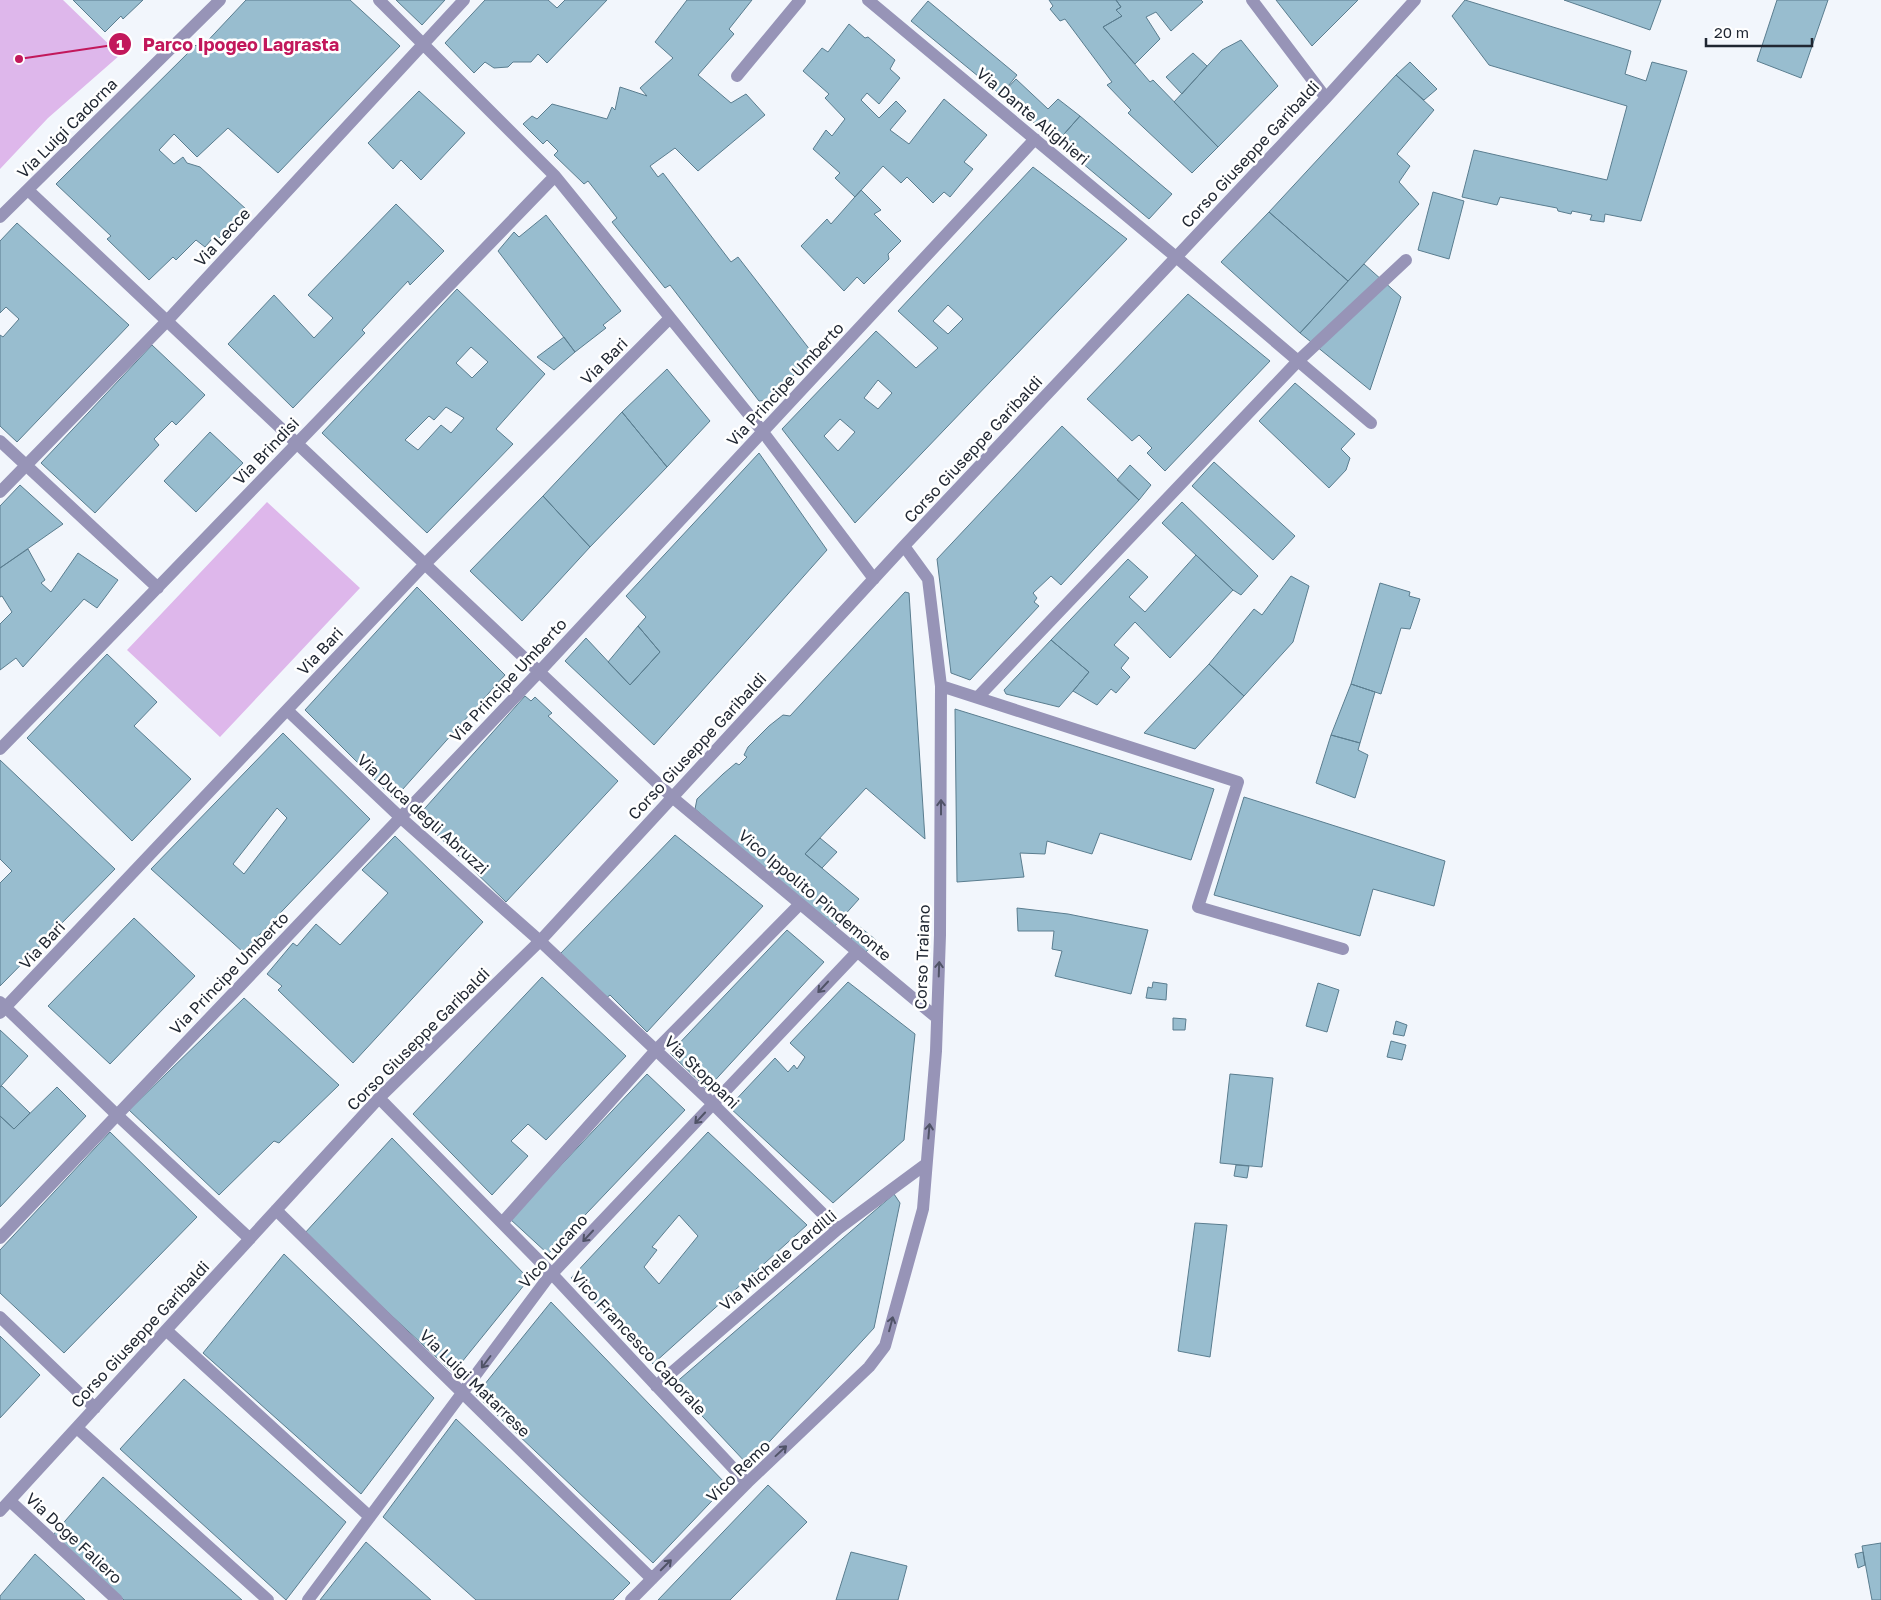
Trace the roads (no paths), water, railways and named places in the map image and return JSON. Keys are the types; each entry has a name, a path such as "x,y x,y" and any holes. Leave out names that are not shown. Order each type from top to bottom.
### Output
{"street":[{"name":"Via Luigi Cadorna","path":"0,217 220,0"},
{"path":"379,0 555,176 763,432 874,579"},
{"name":"Via Lecce","path":"0,492 167,321 464,0"},
{"path":"737,76 800,0"},
{"name":"Via Dante Alighieri","path":"868,0 1176,256 1371,423"},
{"path":"1252,0 1326,98"},
{"name":"Corso Giuseppe Garibaldi","path":"0,1512 379,1098 540,941 904,546 1326,98 1415,0"},
{"name":"Via Principe Umberto","path":"0,1238 539,672 1035,139"},
{"name":"Via Brindisi","path":"0,749 555,176"},
{"name":"Vico Ippolito Pindemonte","path":"28,190 672,798 937,1018"},
{"path":"978,697 1298,361 1406,260"},
{"name":"Via Bari","path":"2,1008 425,564 670,318"},
{"path":"0,440 158,588"},
{"name":"Corso Traiano","path":"869,1367 885,1346 923,1209 936,1051 940,935 941,686 928,579 904,546"},
{"path":"941,686 1238,782 1198,907 1343,949"},
{"name":"Via Duca degli Abruzzi","path":"287,710 400,817 540,941"},
{"path":"502,1223 656,1050 800,904"},
{"name":"Via Stoppani","path":"540,941 713,1104 838,1229"},
{"name":"Vico Lucano","path":"308,1600 552,1274 857,952"},
{"path":"2,1008 250,1239"},
{"name":"Vico Francesco Caporale","path":"379,1098 552,1274 747,1482"},
{"name":"Via Michele Cardilli","path":"656,1386 838,1229 926,1164"},
{"name":"Via Luigi Matarrese","path":"276,1210 652,1579"},
{"path":"0,1317 95,1408"},
{"path":"166,1330 370,1517"},
{"name":"Vico Remo","path":"631,1600 747,1482 869,1367"},
{"path":"77,1428 268,1600"},
{"name":"Via Doge Faliero","path":"10,1501 117,1600"}],"place":[{"name":"Parco Ipogeo Lagrasta","path":"19,59"}]}
